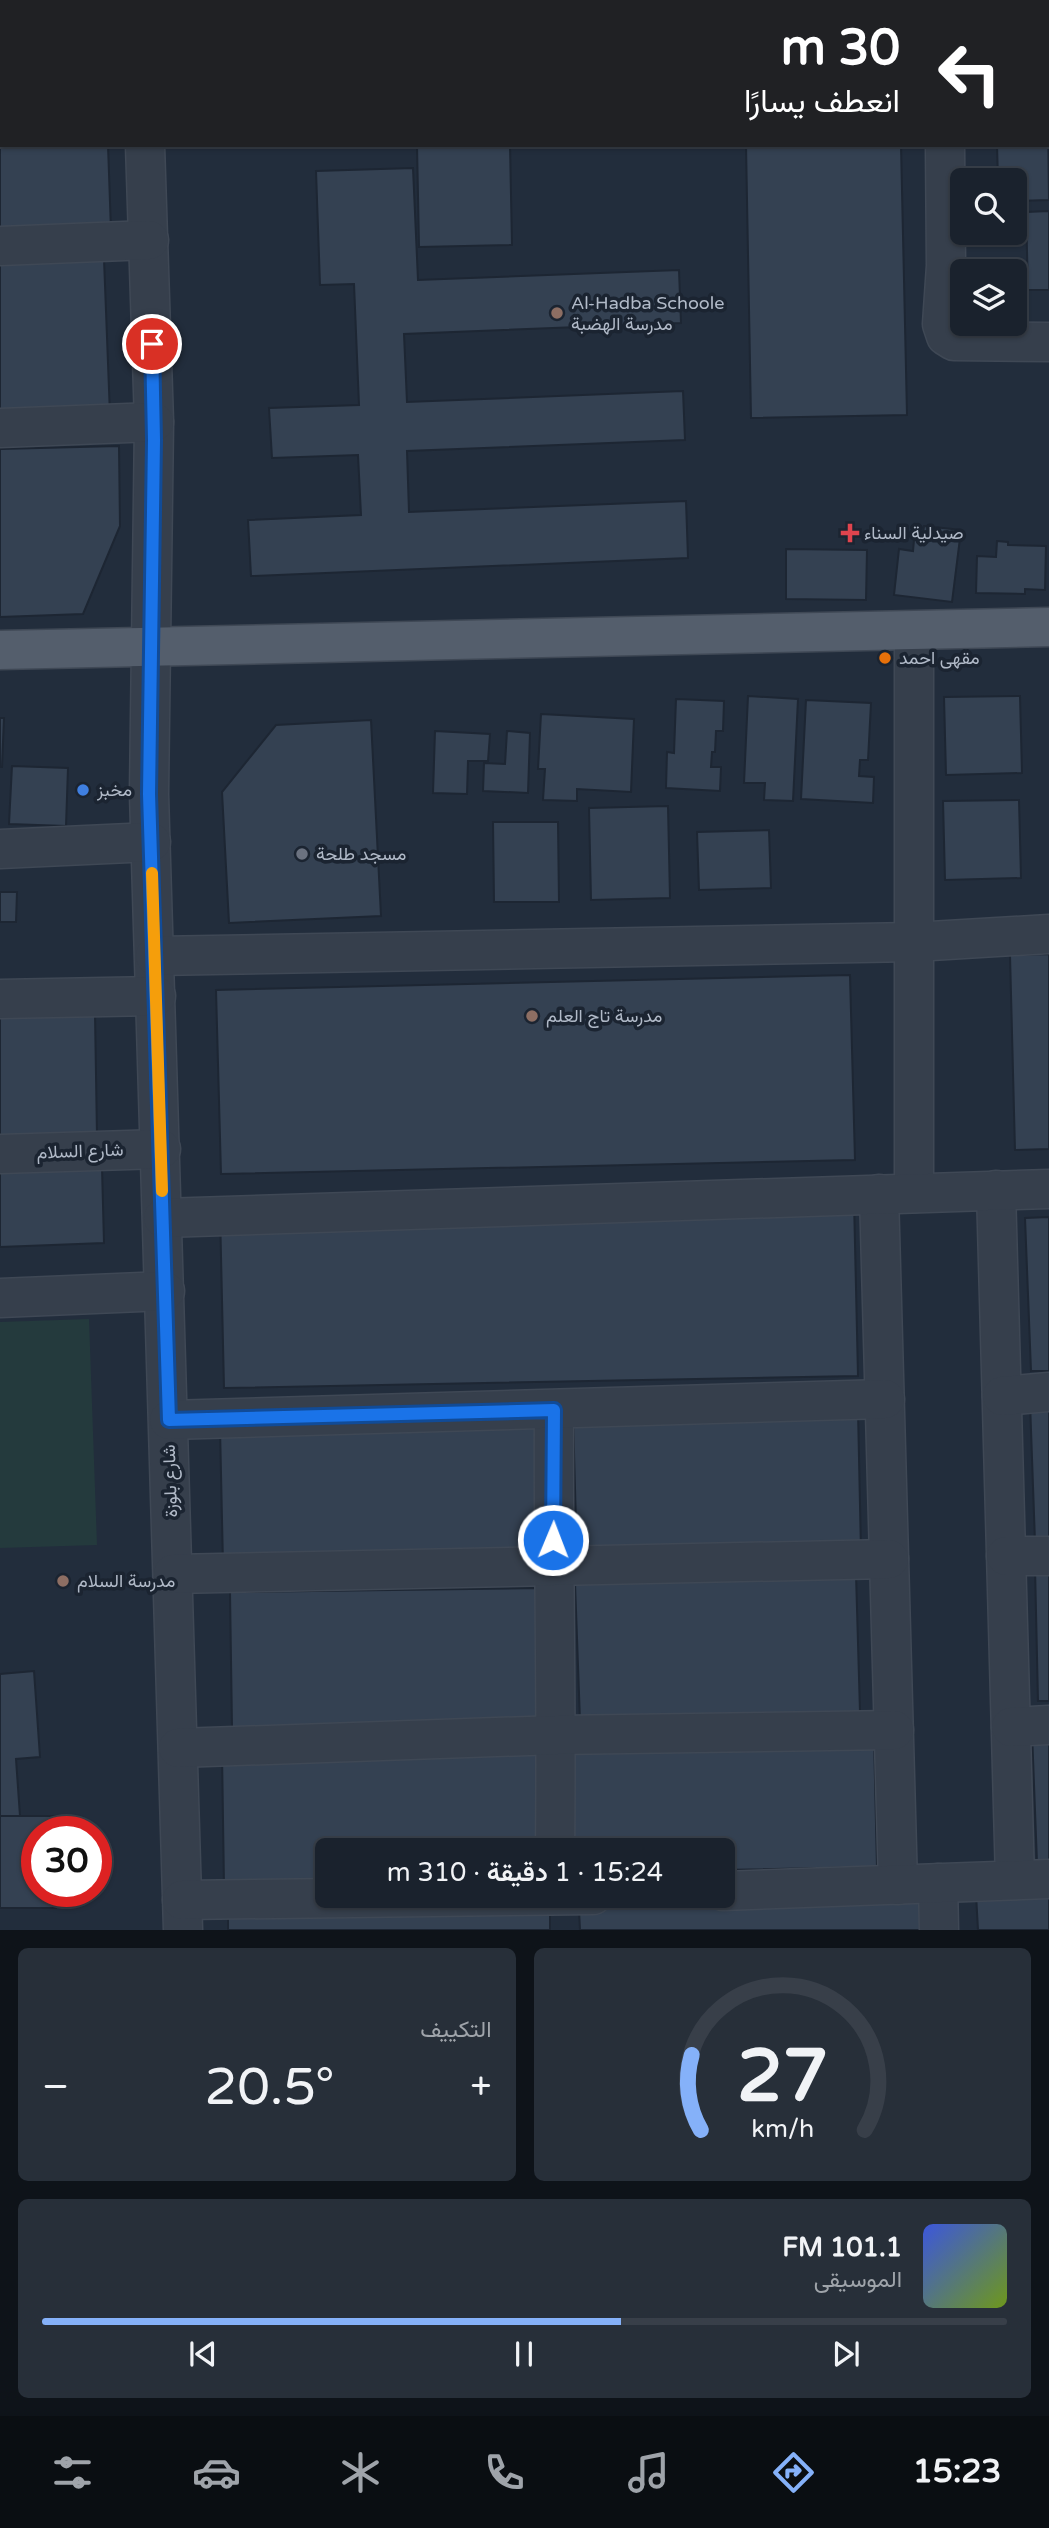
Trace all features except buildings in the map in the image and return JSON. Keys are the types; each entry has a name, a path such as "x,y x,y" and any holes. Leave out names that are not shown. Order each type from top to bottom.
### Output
{"main road":[{"path":"0,650 1049,628"}],"street":[{"name":"شارع بلوزة","path":"145,147 154,422 149,794 182,1915"},
{"path":"945,147 946,266 942,324 946,335 954,341 1049,342"},
{"path":"0,246 149,240"},
{"path":"0,428 154,422"},
{"path":"898,1885 885,1399 914,942 914,631"},
{"path":"0,849 151,833"},
{"path":"155,956 914,942 1049,934"},
{"path":"0,999 156,996"},
{"name":"شارع السلام","path":"0,1154 160,1149"},
{"path":"163,1218 1049,1189"},
{"path":"735,1891 1032,1880 1011,1727 996,1191"},
{"path":"0,1298 165,1291"},
{"path":"1002,1396 1049,1392"},
{"path":"169,1420 885,1399"},
{"path":"554,1410 555,1838"},
{"path":"1006,1556 1049,1556"},
{"path":"173,1574 889,1559"},
{"path":"1011,1727 1049,1726"},
{"path":"178,1748 557,1735 894,1730"},
{"path":"938,1883 939,1930"},
{"path":"182,1915 509,1908"}],"green space":[{"path":"89,1319 97,1545 0,1548 0,1322"}],"slow traffic":[{"path":"152,873 162,1191"}],"place":[{"name":"Al-Hadba Schoole مدرسة الهضبة","path":"557,313"},
{"name":"صيدلية السناء","path":"850,533"},
{"name":"مقهى احمد","path":"885,658"},
{"name":"مخبز","path":"83,790"},
{"name":"مسجد طلحة","path":"302,854"},
{"name":"مدرسة تاج العلم","path":"532,1016"},
{"name":"مدرسة السلام","path":"63,1581"}],"route":[{"path":"152,344 154,440 149,794 169,1420 554,1410 553,1540"}]}
